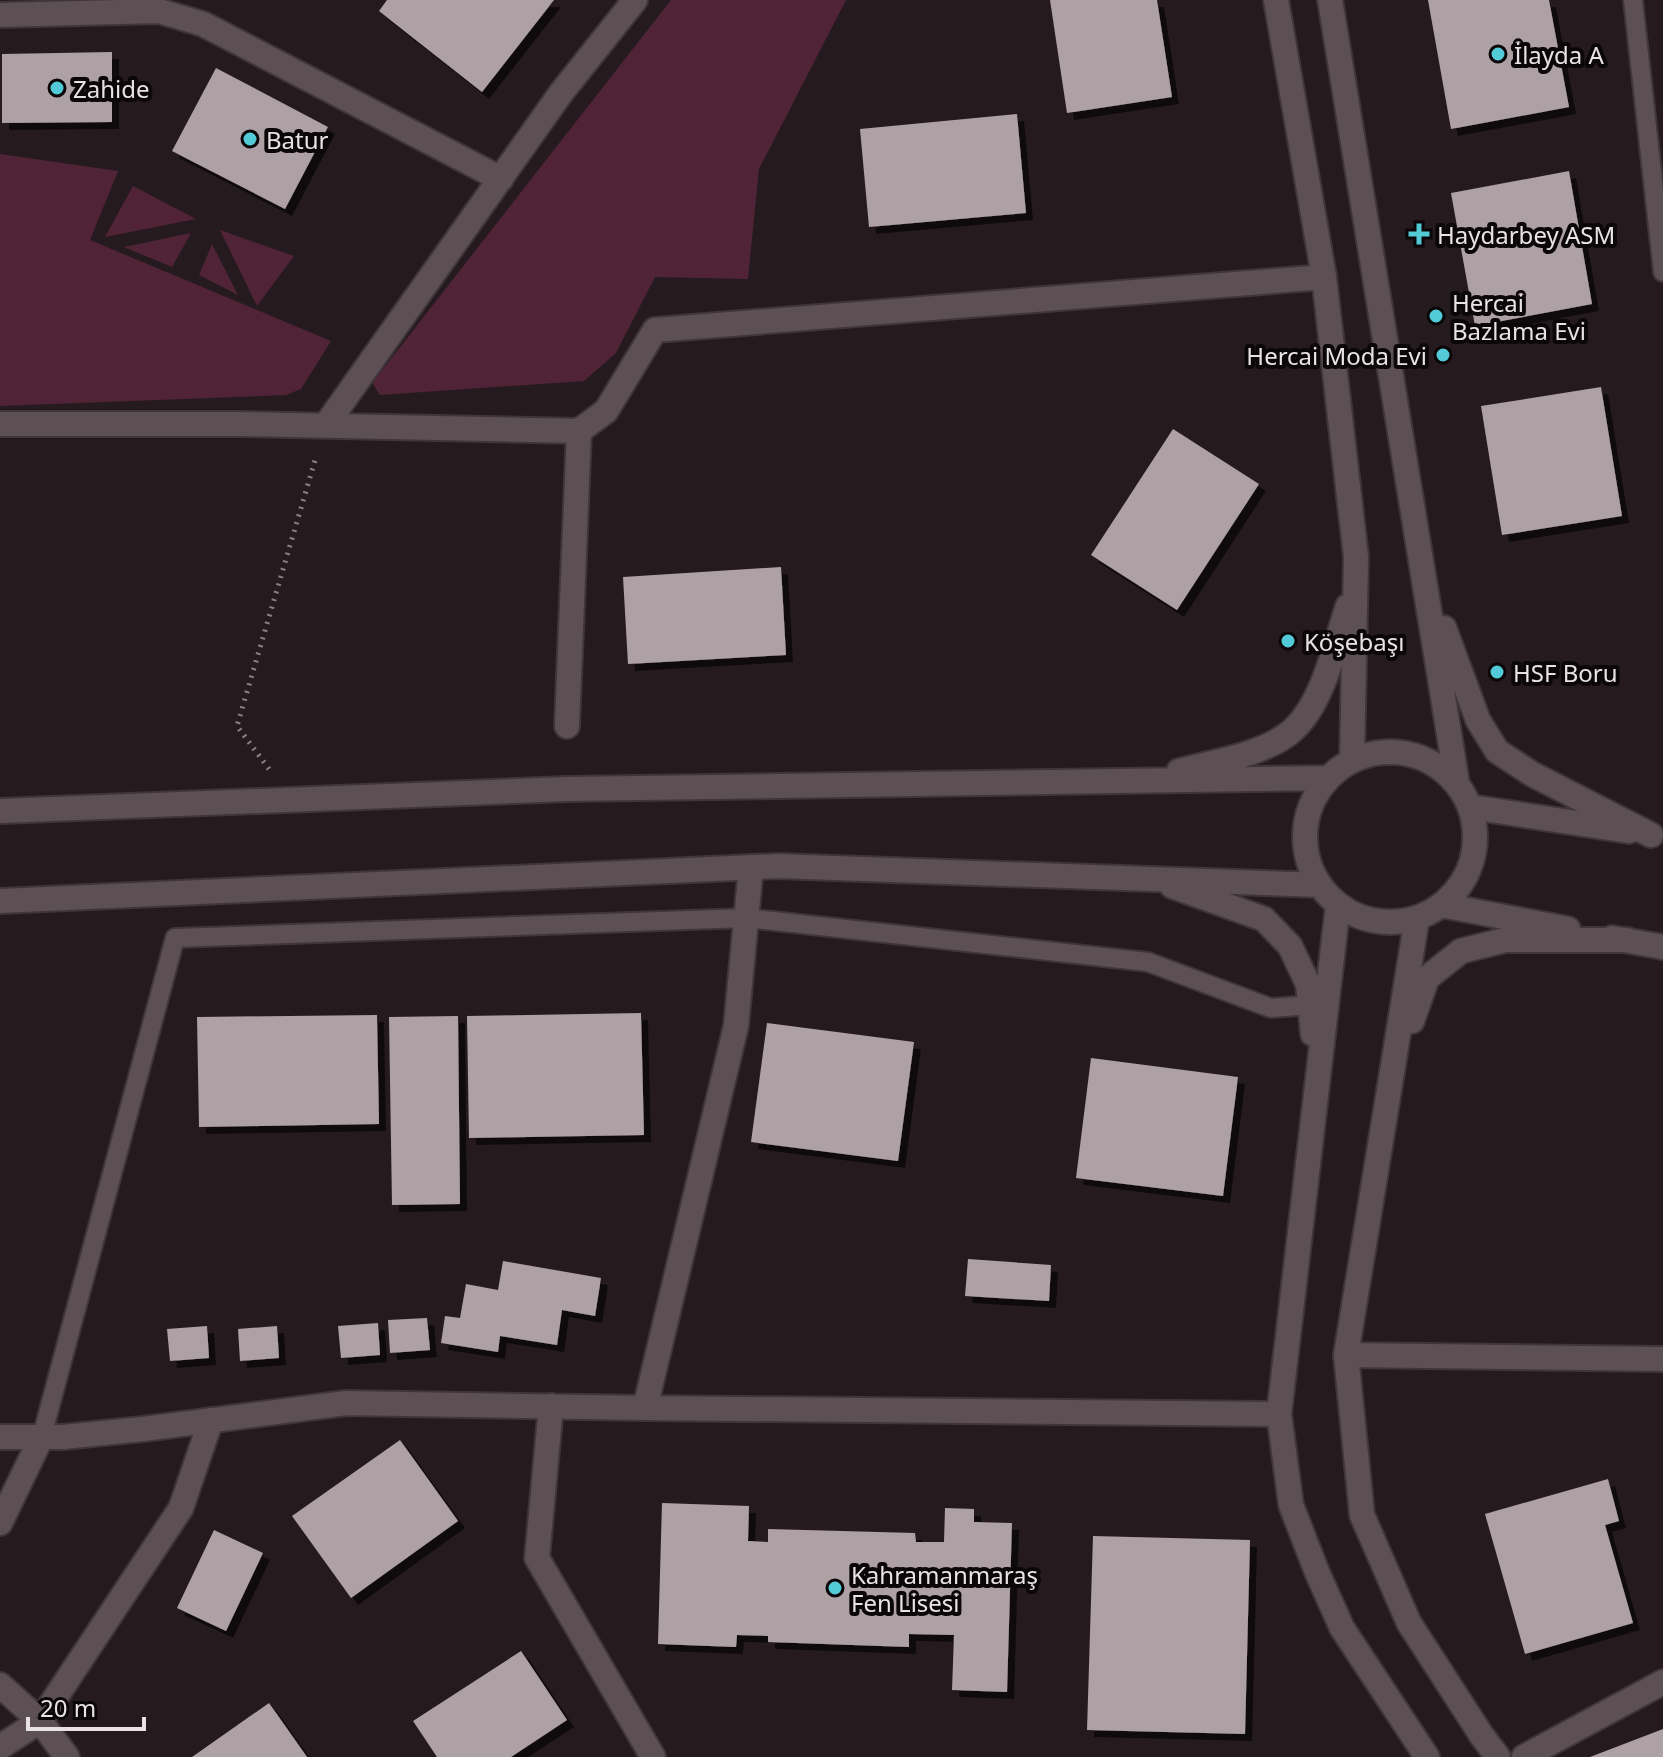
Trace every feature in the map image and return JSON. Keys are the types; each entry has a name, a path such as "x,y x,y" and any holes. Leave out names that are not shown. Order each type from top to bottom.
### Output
{"street":[{"path":"326,425 561,93 635,0"},
{"path":"1276,0 1324,277 1356,557 1352,761"},
{"path":"1335,7 1457,783"},
{"path":"0,15 184,8 203,24 501,179"},
{"path":"0,424 326,425 579,431 606,411 655,330 1324,277"},
{"path":"567,726 579,431"},
{"path":"1426,579 1478,720 1497,751 1532,774 1657,836"},
{"path":"1143,781 1260,749 1294,730 1316,700 1355,584"},
{"path":"1379,752 1408,754 1435,764 1457,783 1471,807 1476,834 1472,861 1460,885 1441,905 1417,918 1390,922 1363,917 1338,905 1320,885 1308,859 1305,830 1312,802 1328,778 1352,761 1379,752"},
{"path":"0,811 583,788 1328,778"},
{"path":"1471,807 1657,836"},
{"path":"0,901 751,867 1320,885"},
{"path":"645,1408 736,1026 751,867"},
{"path":"1151,879 1264,919 1290,946 1308,984 1318,1080"},
{"path":"1338,905 1279,1414 1291,1505 1317,1572 1342,1628 1427,1757"},
{"path":"1441,905 1663,947"},
{"path":"1417,918 1346,1355 1362,1515 1409,1623 1498,1757"},
{"path":"1389,1091 1427,978 1461,951 1505,940 1627,940"},
{"path":"1346,1355 1663,1359"},
{"path":"0,1437 143,1429 346,1403 1279,1414"},
{"path":"551,1406 537,1558 653,1757"},
{"path":"0,1747 40,1721 181,1508 211,1420"},
{"path":"0,1523 42,1436"},
{"path":"1524,1757 1663,1682"},
{"path":"0,1685 40,1721 67,1757"}],"lane":[{"path":"1633,0 1663,272"},
{"path":"42,1436 175,938 746,918 1148,962 1271,1008 1310,1005"}],"path":[{"path":"290,799 237,726 326,425"}],"shaded area":[{"path":"671,0 846,0 759,169 748,279 655,277 616,353 584,381 380,395 372,383"},
{"path":"0,154 118,171 90,240 331,341 301,389 286,395 0,406"},
{"path":"133,186 196,219 105,237"},
{"path":"220,230 294,256 257,306"},
{"path":"191,233 172,267 124,247"},
{"path":"212,244 238,295 199,275"}],"building":[{"path":"387,0 554,0 482,92 379,11"},
{"path":"1050,0 1157,0 1172,97 1067,113"},
{"name":"İlayda A","path":"1428,0 1549,0 1569,107 1451,129"},
{"name":"Zahide","path":"112,52 112,122 2,123 2,54"},
{"name":"Batur","path":"216,68 328,127 285,209 172,151"},
{"path":"1017,114 1026,213 869,227 860,129"},
{"path":"1569,171 1592,304 1475,326 1451,193"},
{"path":"1601,387 1622,516 1502,535 1481,406"},
{"path":"1173,429 1259,484 1177,610 1091,555"},
{"path":"781,567 786,655 628,664 623,577"},
{"path":"641,1013 644,1135 469,1138 467,1016"},
{"path":"377,1015 379,1124 199,1127 197,1017"},
{"path":"458,1016 460,1204 392,1205 389,1017"},
{"path":"767,1023 914,1042 898,1161 751,1142"},
{"path":"1091,1058 1238,1077 1223,1196 1076,1178"},
{"path":"968,1259 1051,1265 1049,1301 965,1296"},
{"path":"503,1261 601,1278 595,1316 562,1310 557,1345 500,1336 498,1352 441,1343 445,1316 460,1318 466,1284 498,1290"},
{"path":"427,1318 430,1350 390,1353 388,1320"},
{"path":"378,1323 380,1355 341,1358 338,1326"},
{"path":"207,1326 209,1358 170,1361 167,1329"},
{"path":"277,1326 279,1358 240,1361 238,1329"},
{"path":"400,1440 458,1521 351,1598 292,1516"},
{"path":"1608,1479 1619,1521 1605,1525 1633,1623 1525,1654 1485,1514"},
{"name":"Kahramanmaraş Fen Lisesi","path":"662,1503 749,1506 748,1541 768,1542 768,1529 915,1533 916,1542 944,1542 945,1508 974,1509 974,1522 1012,1523 1007,1692 952,1690 954,1635 909,1634 909,1647 768,1642 768,1636 737,1635 736,1647 658,1644"},
{"path":"214,1530 263,1553 226,1631 177,1608"},
{"path":"1093,1536 1250,1540 1245,1734 1087,1730"},
{"path":"521,1651 567,1720 511,1757 437,1757 413,1721"},
{"path":"269,1703 307,1757 192,1757"},
{"path":"1663,1729 1663,1757 1590,1757"}],"place":[{"name":"İlayda A","path":"1498,54"},
{"name":"Zahide","path":"57,88"},
{"name":"Batur","path":"250,139"},
{"name":"Haydarbey ASM","path":"1419,234"},
{"name":"Hercai Bazlama Evi","path":"1436,316"},
{"name":"Hercai Moda Evi","path":"1443,355"},
{"name":"Köşebaşı","path":"1288,641"},
{"name":"HSF Boru","path":"1497,672"},
{"name":"Kahramanmaraş Fen Lisesi","path":"835,1588"}]}
